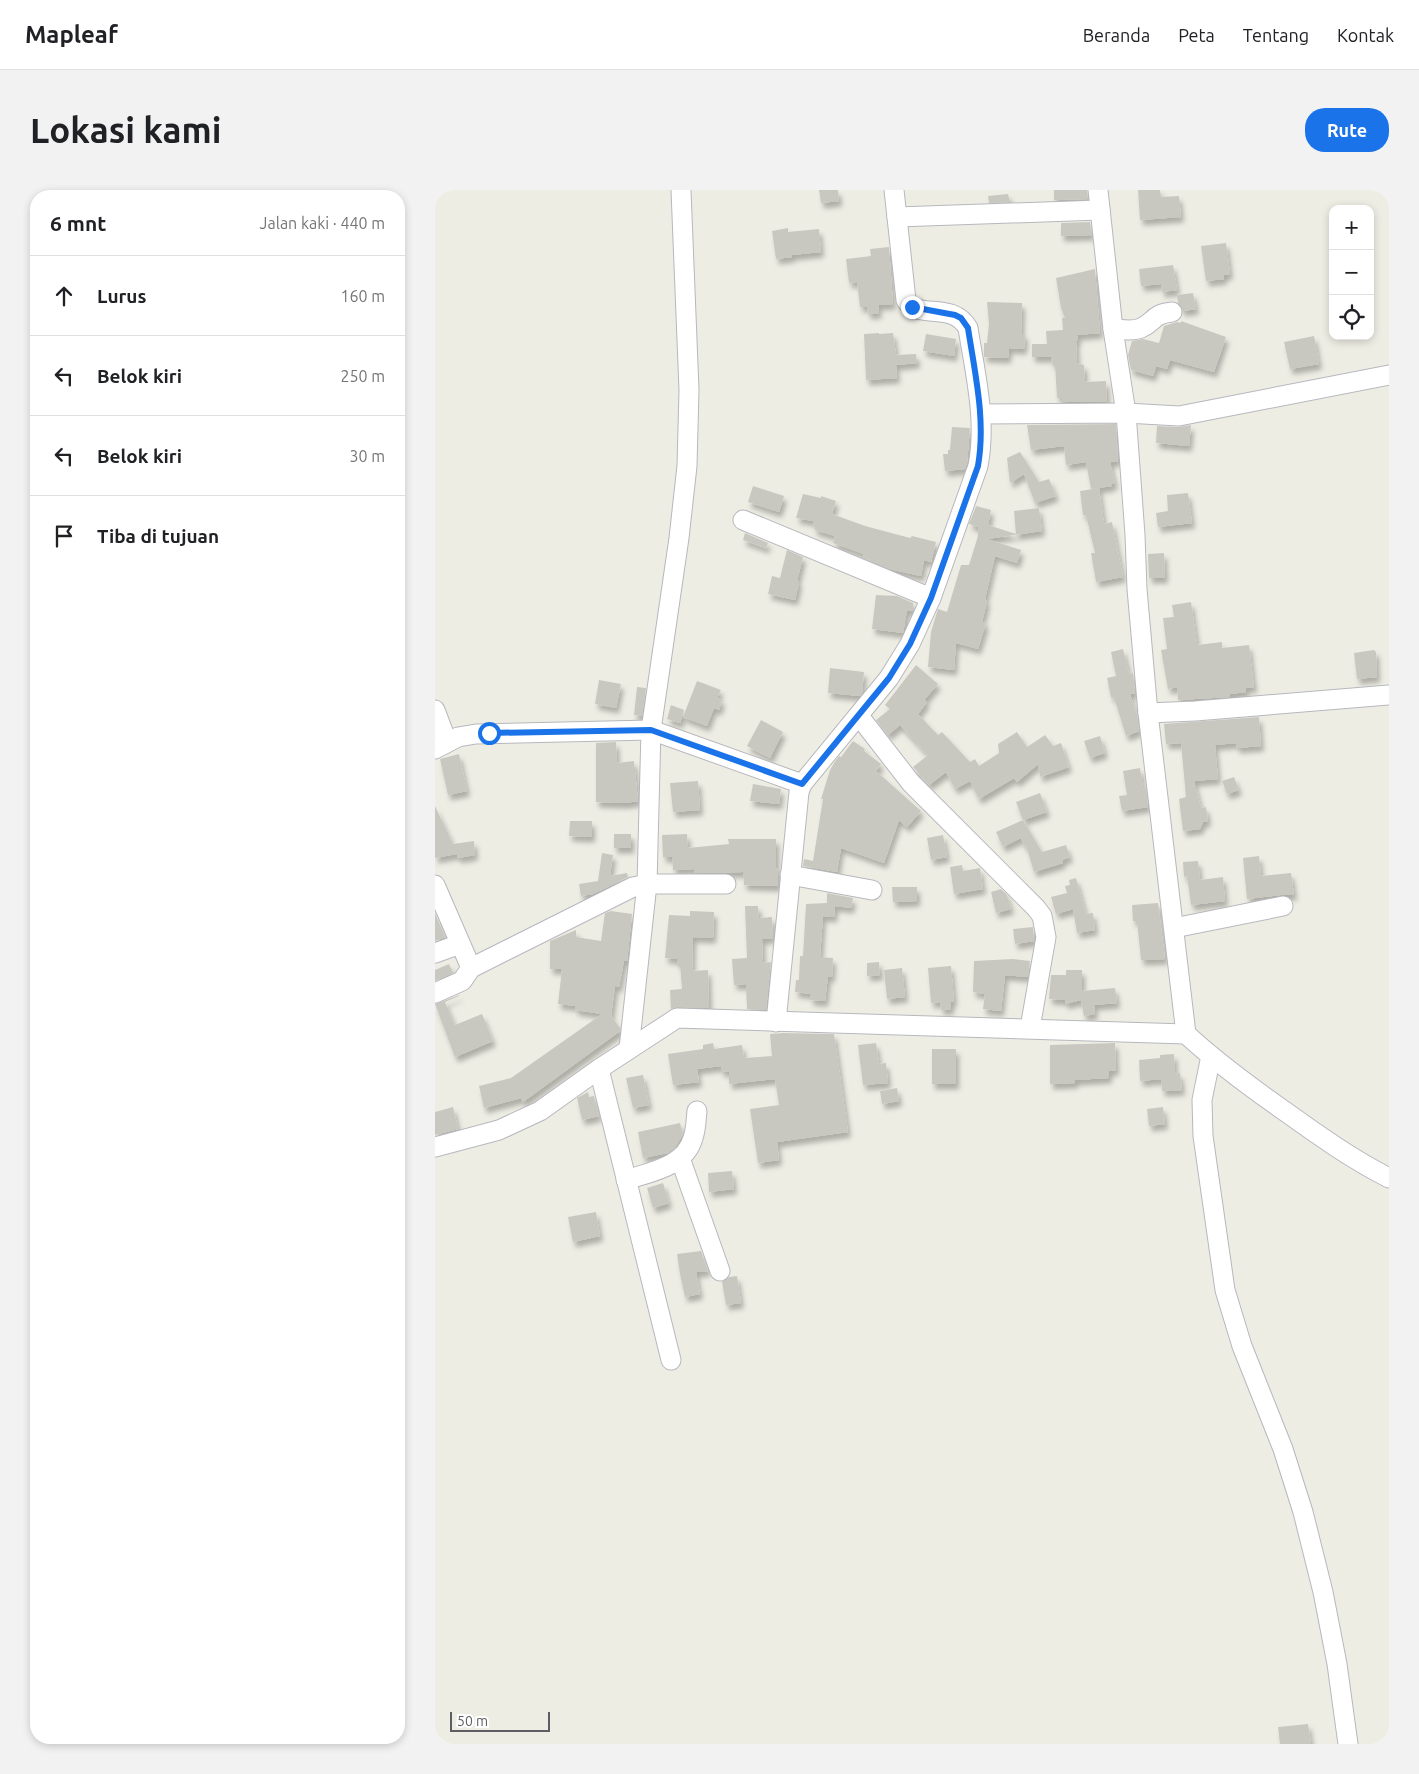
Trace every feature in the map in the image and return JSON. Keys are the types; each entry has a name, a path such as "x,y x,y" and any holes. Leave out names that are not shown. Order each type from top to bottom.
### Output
{"street":[{"path":"629,1049 647,884 651,730 679,538 687,466 689,390 681,190"},
{"path":"777,1022 797,798 802,784 859,716 901,661 931,598 978,466 981,451 981,414 968,328 961,318 949,313 916,309 906,300 893,190"},
{"path":"1098,190 1113,329 1126,413 1137,589 1148,713 1186,1034"},
{"path":"897,217 1100,210"},
{"path":"1113,329 1134,330 1141,328 1160,314 1172,312"},
{"path":"981,414 1126,413 1171,417 1389,375"},
{"path":"743,520 931,598"},
{"path":"1148,713 1195,711 1389,695"},
{"path":"435,710 441,745 458,737 475,734 651,730 802,784"},
{"path":"859,716 911,783 1043,916 1046,936 1030,1028"},
{"path":"790,875 872,890"},
{"path":"471,968 633,886 647,884 726,884"},
{"path":"435,885 471,968 469,974 462,981 435,993"},
{"path":"1173,928 1283,906"},
{"path":"435,953 460,944"},
{"path":"435,1147 483,1136 523,1120 559,1099 599,1069 677,1018 1030,1028 1186,1034 1211,1056 1331,1145 1361,1164 1389,1178"},
{"path":"1211,1056 1202,1100 1203,1136 1225,1290 1242,1346 1283,1449 1303,1512 1323,1592 1337,1664 1348,1744"},
{"path":"599,1069 671,1360"},
{"path":"626,1180 670,1165 680,1158 691,1145 694,1137 697,1111"},
{"path":"680,1158 720,1271"}],"building":[{"path":"819,190 838,190 839,201 821,203"},
{"path":"1054,190 1087,190 1088,199 1054,200"},
{"path":"1138,190 1160,190 1161,197 1179,196 1181,217 1140,220"},
{"path":"1008,194 1010,202 989,203 988,196"},
{"path":"1090,222 1092,235 1061,236 1061,223"},
{"path":"788,228 788,232 819,229 821,252 776,259 772,231"},
{"path":"1226,243 1230,274 1224,275 1224,279 1206,281 1201,246"},
{"path":"889,247 893,304 878,305 879,313 868,314 867,307 860,307 857,282 849,283 846,259 871,256 870,249"},
{"path":"1173,265 1177,290 1162,292 1161,284 1141,286 1139,269"},
{"path":"1095,269 1100,333 1077,335 1077,363 1084,365 1085,382 1106,381 1107,402 1062,402 1062,398 1057,398 1055,364 1052,364 1051,357 1032,357 1032,344 1047,344 1046,331 1063,330 1062,318 1065,318 1061,308 1056,278"},
{"path":"1193,293 1196,309 1183,311 1178,303 1177,295"},
{"path":"987,302 1022,303 1021,334 1025,334 1024,349 1009,348 1008,358 984,357 984,343 987,343 989,324"},
{"path":"1181,321 1226,337 1214,372 1170,360 1167,369 1156,366 1153,376 1131,370 1128,355 1132,341 1143,339 1159,343 1164,326 1177,322 1181,323"},
{"path":"893,333 896,355 916,354 917,363 896,365 897,378 866,380 864,334"},
{"path":"926,334 956,339 954,356 923,351"},
{"path":"1314,336 1319,364 1290,369 1284,342"},
{"path":"1116,424 1118,461 1110,462 1115,484 1091,489 1086,462 1066,465 1064,446 1031,450 1027,425"},
{"path":"1191,425 1189,446 1156,443 1157,426 1178,427"},
{"path":"952,427 970,428 967,463 965,469 945,471 943,454 948,454 948,450 950,450"},
{"path":"1020,452 1039,482 1049,479 1056,496 1035,503 1024,474 1010,483 1007,458"},
{"path":"753,486 784,496 779,512 748,502"},
{"path":"1099,488 1104,524 1112,522 1123,577 1096,582 1091,553 1095,553 1086,515 1083,515 1080,491"},
{"path":"1188,493 1192,523 1158,527 1156,513 1168,511 1167,495"},
{"path":"803,494 821,498 821,496 836,501 832,514 865,526 910,538 912,536 936,542 931,562 924,560 921,576 889,569 863,558 864,554 833,543 835,536 815,530 813,521 796,518"},
{"path":"976,506 991,510 988,525 1016,534 1014,511 1039,508 1042,531 987,539 1021,550 1017,563 995,556 985,599 987,601 982,622 986,623 978,649 956,643 954,670 928,667 931,632 938,609 947,612 961,565 969,565 978,536 978,527 969,524"},
{"path":"745,533 768,543 766,548 743,540"},
{"path":"787,550 803,557 797,581 799,582 795,600 768,594 772,576 780,578"},
{"path":"1164,553 1165,578 1149,578 1148,554"},
{"path":"876,595 897,596 913,603 913,611 907,610 903,633 872,629"},
{"path":"1191,602 1197,645 1222,642 1222,648 1249,645 1254,688 1246,687 1246,692 1230,694 1230,697 1178,700 1177,687 1168,689 1161,650 1167,649 1163,618 1174,617 1172,605"},
{"path":"1123,649 1129,674 1133,673 1135,693 1130,694 1137,715 1139,731 1126,736 1114,697 1111,697 1107,678 1116,676 1111,652"},
{"path":"1374,650 1376,652 1377,677 1357,679 1354,653"},
{"path":"916,665 938,684 924,700 927,702 918,714 938,735 942,732 970,762 975,759 979,766 999,753 998,744 1017,732 1027,747 1045,735 1053,746 1061,743 1069,767 1040,777 1038,764 1017,782 1014,778 979,799 970,781 955,789 946,772 929,785 913,767 928,755 900,725 888,735 876,720 890,709 885,705"},
{"path":"830,668 864,672 860,696 828,693"},
{"path":"599,680 621,684 616,708 595,704"},
{"path":"697,681 721,690 717,698 722,700 719,710 714,708 707,726 683,717"},
{"path":"637,687 646,688 642,716 634,715"},
{"path":"671,705 684,710 680,723 667,719"},
{"path":"1259,717 1261,746 1237,748 1236,743 1215,745 1218,779 1194,781 1201,808 1206,807 1208,821 1203,822 1200,829 1183,831 1179,799 1186,797 1181,743 1166,744 1164,724"},
{"path":"761,720 783,732 770,758 747,746"},
{"path":"1100,736 1105,753 1090,758 1084,741"},
{"path":"853,741 881,764 876,771 921,811 907,827 899,820 884,863 841,848 837,872 803,866 804,859 813,861 823,799 821,799 830,770 839,756 841,757"},
{"path":"616,742 617,763 634,761 638,801 625,803 596,802 596,743"},
{"path":"459,754 467,791 448,795 440,759"},
{"path":"1140,768 1143,789 1146,788 1148,807 1122,811 1119,796 1127,795 1123,771"},
{"path":"1234,777 1239,790 1227,794 1222,781"},
{"path":"698,781 700,810 673,812 670,783"},
{"path":"753,784 781,789 779,804 750,801"},
{"path":"1040,793 1047,812 1023,820 1016,802"},
{"path":"435,806 453,844 474,841 475,855 458,858 457,854 435,858"},
{"path":"1023,820 1042,852 1066,845 1070,857 1062,860 1063,863 1034,872 1026,845 1024,846 1021,838 1003,847 996,832"},
{"path":"570,821 592,821 592,837 569,836"},
{"path":"614,834 631,834 631,848 614,848"},
{"path":"687,834 688,848 729,844 728,839 776,839 778,886 744,885 743,872 695,873 694,869 673,870 672,857 663,857 662,835"},
{"path":"943,835 947,857 931,860 927,838"},
{"path":"602,853 613,855 610,876 627,873 628,877 593,894 581,896 579,884 598,881"},
{"path":"1259,856 1261,876 1291,873 1294,895 1247,899 1243,858"},
{"path":"1198,861 1200,880 1223,877 1225,901 1191,905 1187,876 1184,877 1183,862"},
{"path":"962,865 963,871 980,868 983,889 954,894 950,867"},
{"path":"1076,878 1086,914 1093,913 1095,930 1077,933 1073,909 1056,914 1051,897 1067,893 1065,886 1070,885 1069,880"},
{"path":"892,887 917,887 917,901 893,902"},
{"path":"1001,889 1007,895 1011,909 996,913 991,892"},
{"path":"827,893 853,898 851,908 835,906 834,917 823,916 820,957 833,958 832,977 828,976 825,1001 810,1000 811,994 795,992 796,980 799,980 800,956 803,956 806,904 827,903"},
{"path":"1158,903 1165,959 1141,960 1137,921 1133,921 1132,905"},
{"path":"745,906 758,906 759,918 772,917 773,938 762,939 763,963 771,962 766,1010 747,1009 746,984 734,985 732,959 747,958"},
{"path":"611,911 632,914 627,961 624,961 619,987 615,986 611,1016 620,1028 620,1031 523,1102 521,1098 484,1108 479,1086 511,1078 602,1014 575,1010 576,1006 558,1004 562,969 550,969 550,941 576,930 576,937 601,941 605,913"},
{"path":"690,911 714,912 713,938 693,937 692,971 708,970 709,1008 677,1007 671,1009 670,990 682,989 680,964 677,964 677,959 665,958 669,915 690,916"},
{"path":"435,913 445,937 435,941"},
{"path":"1033,927 1034,941 1015,944 1013,929"},
{"path":"1013,959 1030,961 1028,977 1005,975 1001,1011 983,1009 985,994 973,992 974,961"},
{"path":"879,962 880,975 867,976 867,963"},
{"path":"449,964 453,973 435,981 435,970"},
{"path":"951,966 954,1001 951,1002 951,1009 941,1010 940,1002 931,1003 928,968"},
{"path":"902,968 905,997 887,999 884,970"},
{"path":"1066,970 1082,970 1082,991 1115,988 1117,1003 1094,1005 1095,1014 1084,1016 1081,1000 1065,1004 1065,1000 1049,999 1051,975 1066,975"},
{"path":"459,995 445,1002 455,1025 482,1014 493,1041 455,1057 435,1004"},
{"path":"770,1034 834,1034 848,1132 777,1142 779,1160 758,1163 750,1109 779,1105 775,1079 729,1084 729,1071 721,1072 721,1066 697,1069 699,1082 673,1085 668,1054 703,1049 703,1045 713,1043 714,1049 742,1045 744,1058 772,1056"},
{"path":"876,1043 879,1064 886,1063 888,1083 863,1085 858,1045"},
{"path":"1115,1043 1116,1070 1109,1071 1109,1078 1075,1080 1075,1083 1050,1084 1050,1045"},
{"path":"932,1049 956,1049 956,1084 932,1084"},
{"path":"1174,1054 1175,1074 1180,1073 1182,1090 1162,1091 1161,1079 1140,1081 1139,1060 1160,1058 1160,1055"},
{"path":"643,1075 649,1105 633,1108 626,1078"},
{"path":"897,1088 899,1101 882,1104 880,1091"},
{"path":"588,1092 589,1097 594,1096 599,1116 582,1120 577,1098"},
{"path":"453,1107 458,1129 435,1135 435,1112"},
{"path":"1163,1107 1165,1124 1149,1126 1147,1109"},
{"path":"680,1123 683,1134 675,1148 668,1153 643,1158 638,1132"},
{"path":"732,1171 734,1189 709,1192 708,1173"},
{"path":"663,1183 669,1203 653,1208 647,1188"},
{"path":"596,1212 600,1236 573,1242 568,1217"},
{"path":"701,1251 708,1271 696,1272 700,1294 685,1297 677,1254"},
{"path":"737,1276 741,1303 726,1305 722,1282 729,1277"},
{"path":"1308,1724 1311,1744 1280,1744 1278,1727"}],"route":[{"path":"489,733 658,731 802,784 871,701 901,661 931,598 978,466 981,451 981,414 968,328 961,318 955,315 912,307"}]}
